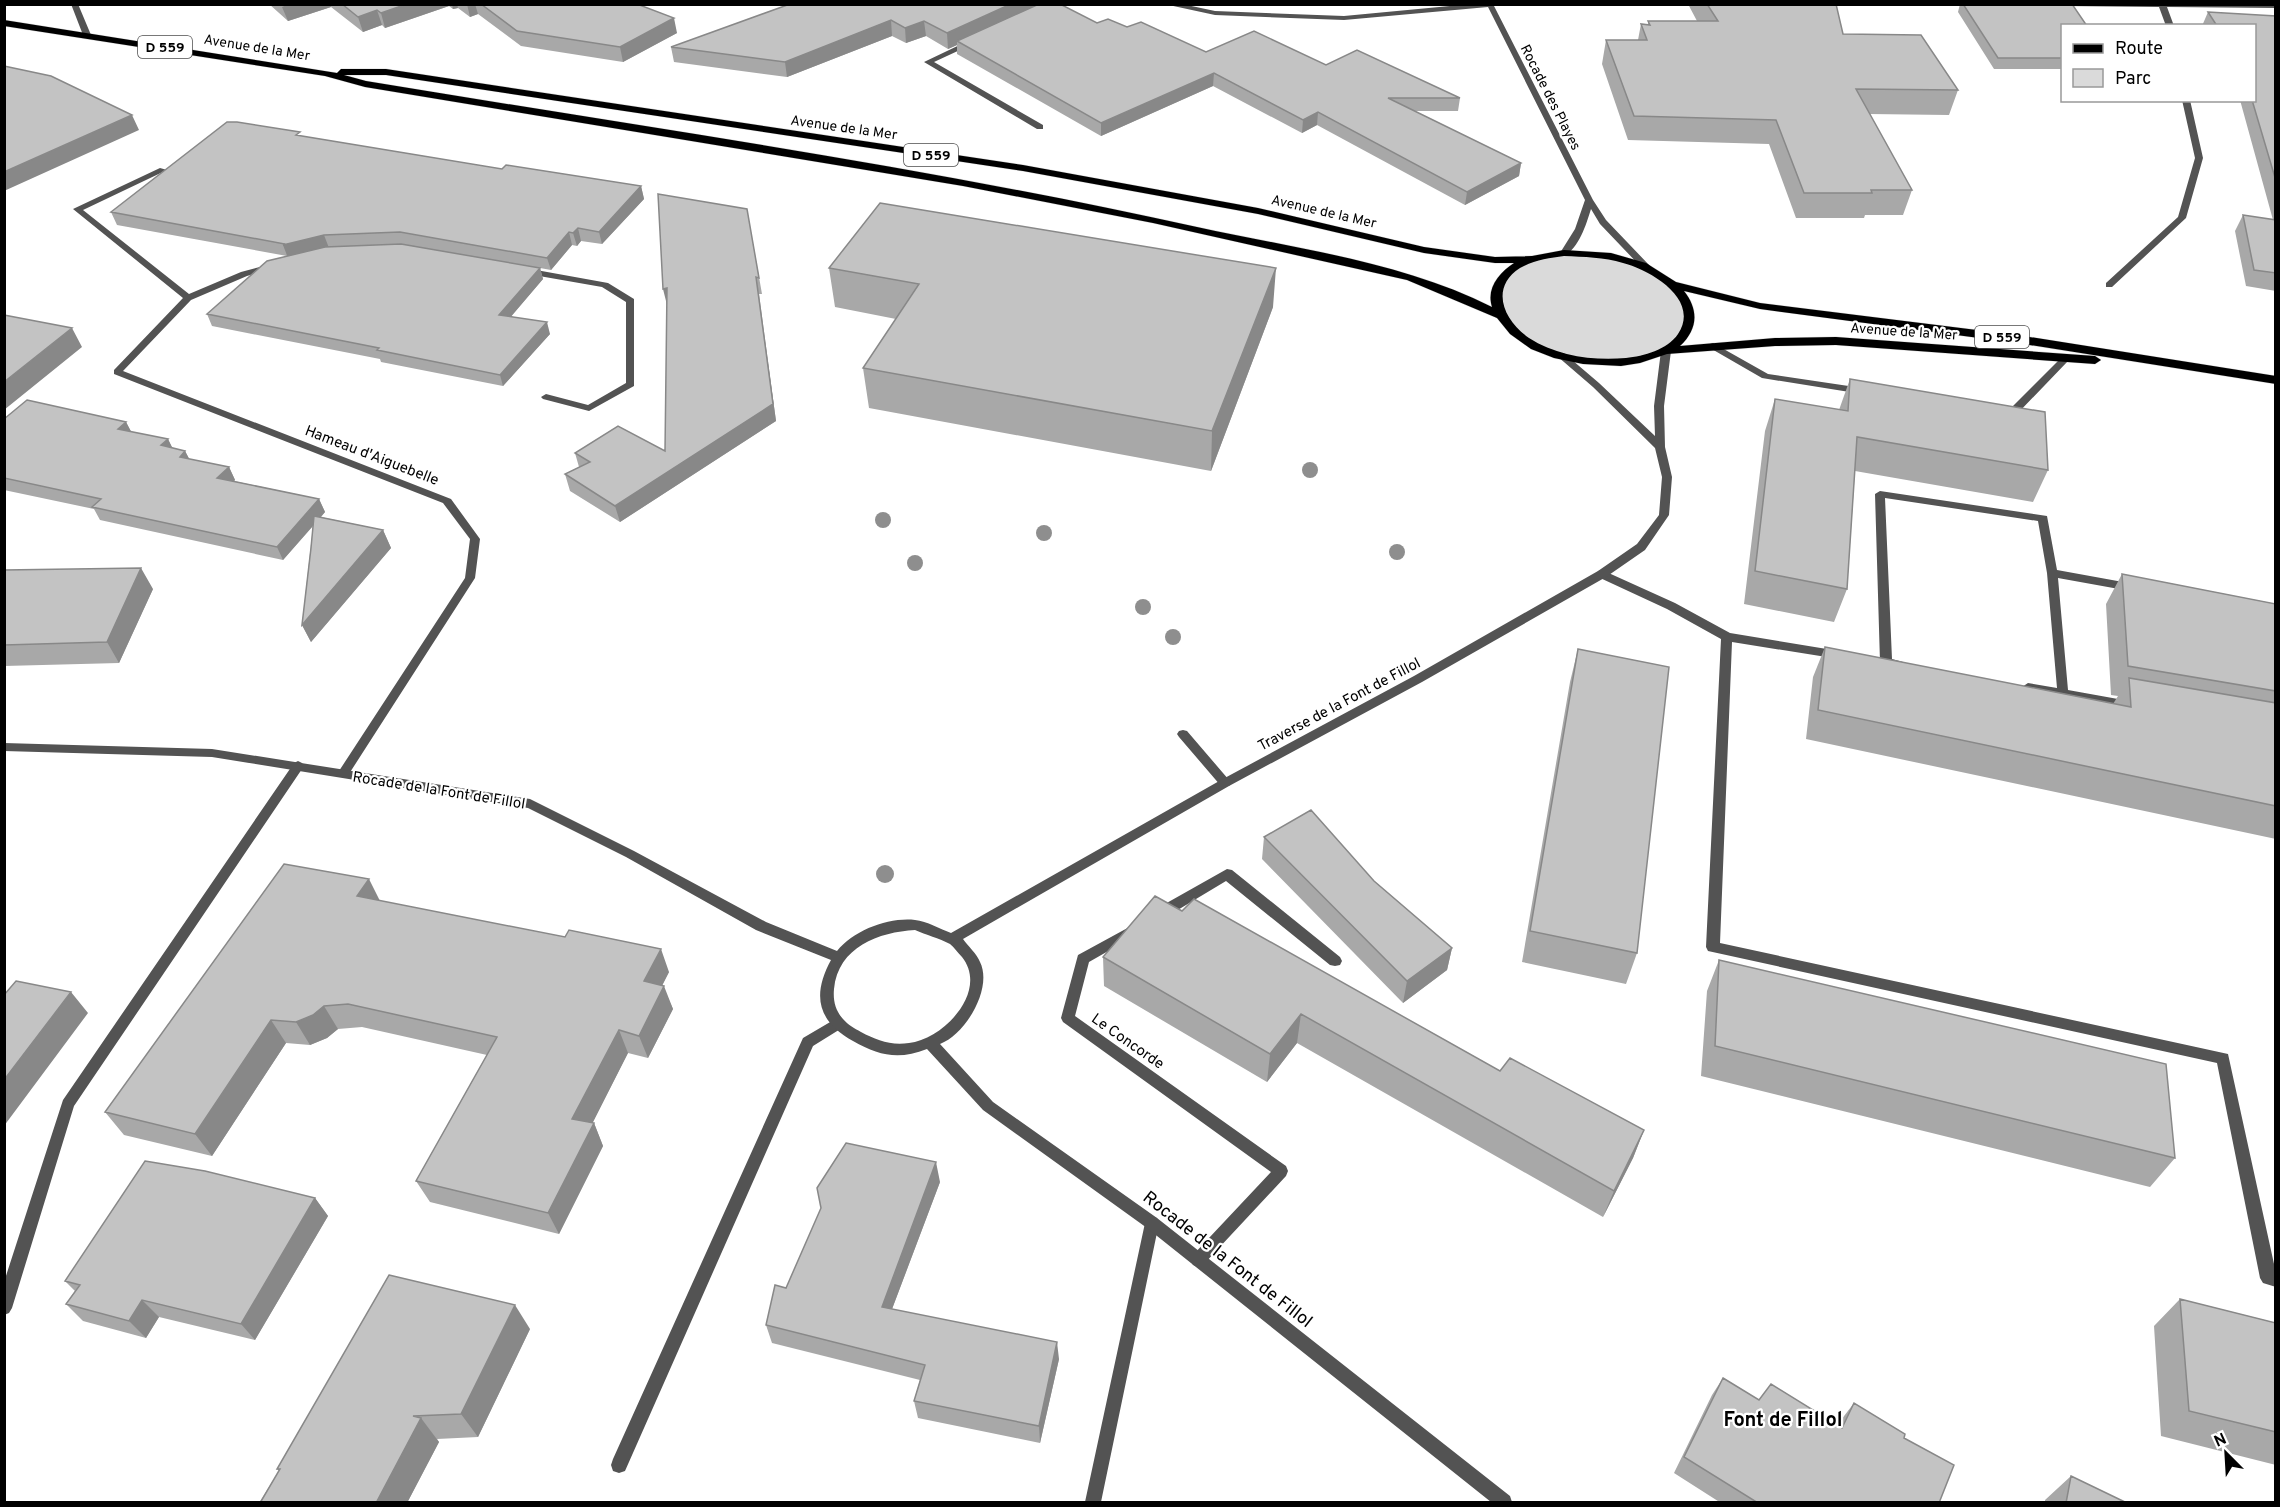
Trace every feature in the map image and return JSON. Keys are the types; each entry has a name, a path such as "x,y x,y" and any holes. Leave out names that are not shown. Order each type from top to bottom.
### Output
{"main road":[{"name":"Avenue de la Mer","path":"4,22 326,73 377,86 963,183 1153,220 1410,277 1469,300 1499,315"},
{"name":"Avenue de la Mer","path":"326,73 387,72 1012,166 1258,211 1424,250 1495,260 1533,259"},
{"path":"1564,253 1592,253 1619,258 1645,266 1674,285 1687,302 1691,320 1683,337 1666,351 1647,359 1593,362 1562,356 1534,346 1513,332 1499,315 1494,298 1499,282 1513,269 1533,259 1564,253"},
{"name":"Avenue de la Mer","path":"1674,285 1760,306 2017,339 2276,380"},
{"name":"Avenue de la Mer","path":"1666,351 1713,346 1836,341 2176,365"}],"street":[{"path":"74,4 87,35"},
{"name":"Rocade des Playes","path":"1167,4 1215,13 1344,18 1490,5 1589,200 1603,222 1645,266"},
{"path":"2065,4 2163,7 2276,6"},
{"path":"2163,7 2169,24"},
{"path":"983,38 928,62 1040,127"},
{"path":"2109,285 2182,219 2199,158 2186,102"},
{"path":"163,170 76,209 188,298"},
{"path":"1564,253 1582,228 1589,200"},
{"name":"Hameau d'Aiguebelle","path":"286,264 244,274 188,298 117,372 447,501 475,539 470,578 343,774"},
{"path":"511,269 606,285 631,301 631,384 589,408 546,398"},
{"path":"1713,346 1765,376 1871,392"},
{"name":"Traverse de la Font de Fillol","path":"954,938 1225,783 1418,679 1602,574 1641,547 1664,515 1667,477 1660,447 1659,406 1666,351"},
{"path":"1562,356 1596,385 1660,447"},
{"path":"1989,409 2012,413 2066,359"},
{"path":"1908,666 1880,661 1880,494 2043,518 2052,573 2063,694"},
{"path":"2052,573 2146,590"},
{"path":"1602,574 1671,606 1727,637 1852,657"},
{"path":"1727,637 1713,947 2223,1058 2268,1278 2276,1280"},
{"path":"2019,686 2146,708"},
{"path":"1183,734 1225,783"},
{"name":"Rocade de la Font de Fillol","path":"4,747 212,753 530,804 630,854 761,926 839,957"},
{"path":"4,1308 68,1104 298,766"},
{"name":"Le Concorde","path":"1198,1260 1281,1171 1068,1018 1083,959 1227,874 1335,961"},
{"path":"916,925 936,929 954,938 967,950 976,967 978,983 975,1000 965,1018 955,1029 920,1047 896,1049 873,1047 852,1037 837,1024 829,1008 826,990 839,957 854,943 873,932 894,926 916,925"},
{"path":"619,1465 808,1042 837,1024"},
{"name":"Rocade de la Font de Fillol","path":"931,1043 988,1106 1152,1223 1504,1503"},
{"path":"1093,1503 1152,1223"}],"green space":[{"path":"1591,253 1645,266 1687,302 1683,337 1648,359 1593,362 1534,346 1499,315 1499,282 1533,259"}],"building":[{"path":"342,4 407,4 381,13 377,10 358,17"},
{"path":"481,4 637,4 674,18 620,47 517,31"},
{"path":"790,4 1011,4 947,33 924,21 905,28 891,20 785,62 671,47"},
{"path":"1039,4 1060,4 1097,23 1108,19 1127,27 1141,22 1206,52 1254,31 1326,65 1357,50 1460,98 1388,98 1521,163 1467,192 1318,112 1303,120 1214,73 1101,123 957,41"},
{"path":"1707,4 1836,4 1843,34 1921,35 1958,90 1856,89 1912,190 1871,190 1872,193 1804,193 1776,120 1634,116 1606,40 1647,40 1641,24 1650,25 1648,21 1718,21"},
{"path":"1963,4 2072,4 2086,24 2061,24 2061,58 1998,58"},
{"path":"2208,12 2276,16 2276,181 2253,102 2256,102 2256,24 2216,24"},
{"path":"4,66 51,76 132,115 4,172"},
{"path":"227,122 300,132 296,135 502,169 506,165 641,186 599,232 578,228 573,233 569,232 547,258 400,232 324,235 283,245 285,244 111,212"},
{"path":"658,194 747,209 759,278 756,277 773,404 615,506 565,474 590,462 575,453 618,426 665,451 667,288 663,289"},
{"path":"880,203 1276,268 1212,431 863,368 919,284 829,268"},
{"path":"2243,215 2276,220 2276,273 2254,270"},
{"path":"401,244 540,268 499,315 547,322 500,375 207,314 267,261 325,247"},
{"path":"4,315 72,328 4,382"},
{"path":"1850,379 2045,412 2048,470 1857,437 1847,589 1755,571 1775,399 1848,411"},
{"path":"27,400 126,422 118,429 168,439 161,445 185,451 180,457 229,467 217,478 319,499 277,547 92,507 101,499 4,478 4,419"},
{"path":"314,516 383,530 302,625 311,548"},
{"path":"141,568 107,642 4,645 4,570"},
{"path":"2122,574 2276,604 2276,691 2128,666"},
{"path":"1825,647 2131,707 2129,678 2276,703 2276,806 1818,710"},
{"path":"1578,649 1669,667 1637,953 1530,931"},
{"path":"1311,810 1374,881 1452,948 1407,981 1264,837"},
{"path":"284,864 369,879 357,896 565,937 569,930 661,949 644,981 664,986 639,1036 619,1030 572,1119 594,1123 548,1213 416,1181 497,1037 348,1004 324,1006 313,1015 296,1022 271,1020 195,1134 105,1112"},
{"path":"1155,896 1182,911 1194,899 1500,1071 1510,1058 1644,1130 1614,1191 1301,1014 1270,1054 1103,957"},
{"path":"1719,960 2166,1064 2175,1158 1715,1046"},
{"path":"16,981 71,992 4,1080 4,995"},
{"path":"846,1143 936,1162 882,1307 1057,1342 1039,1426 914,1401 925,1365 766,1325 775,1285 786,1288 821,1208 817,1188"},
{"path":"145,1161 205,1171 315,1198 241,1324 142,1300 129,1321 66,1304 80,1285 65,1281"},
{"path":"389,1275 515,1305 461,1414 413,1416 421,1418 376,1503 260,1503 280,1469 277,1469"},
{"path":"2180,1299 2276,1323 2276,1432 2189,1411"},
{"path":"1723,1378 1759,1400 1771,1384 1842,1428 1854,1403 1905,1434 1904,1438 1954,1465 1939,1503 1758,1503 1684,1457"},
{"path":"2071,1476 2127,1503 2066,1503"}],"district":[{"name":"Font de Fillol","path":"1783,1419"}]}
